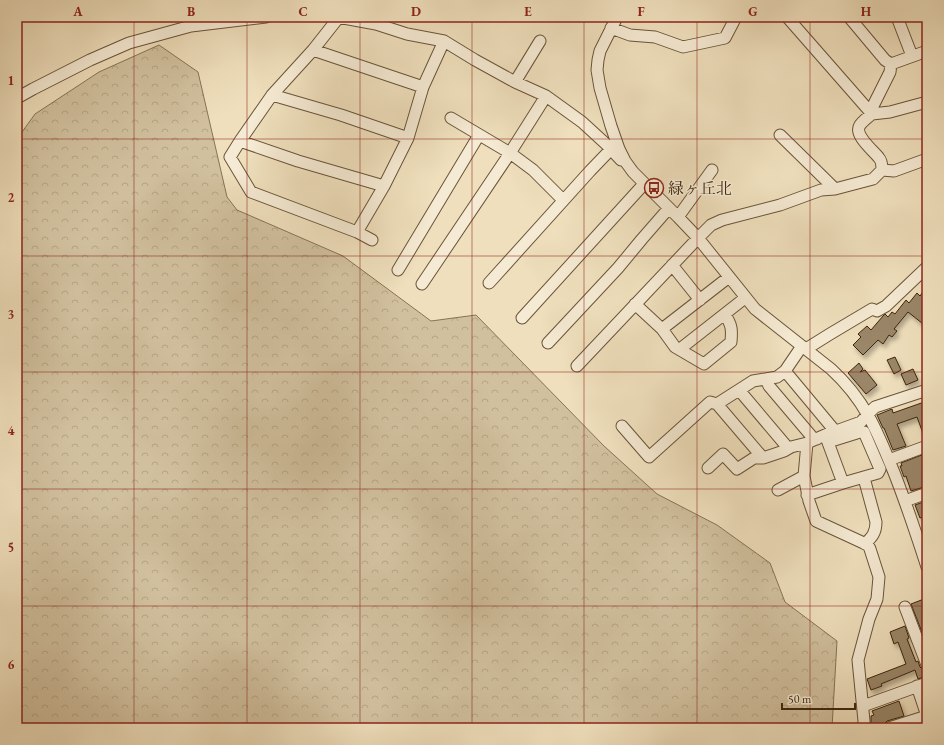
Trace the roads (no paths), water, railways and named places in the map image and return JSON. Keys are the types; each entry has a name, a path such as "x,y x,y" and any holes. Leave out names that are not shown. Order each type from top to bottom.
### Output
{"street":[{"path":"17,98 90,60 129,43 190,26 266,17"},
{"path":"372,240 357,232 251,192 230,157 272,95 313,50 339,17 376,24 408,34 444,41 515,82 546,96 614,146 629,168 698,238 755,309 842,379 858,398 874,426 923,542 927,567"},
{"path":"614,146 597,70 600,51 617,17"},
{"path":"611,28 630,35 655,37 683,47 725,38 736,17"},
{"path":"787,17 872,114"},
{"path":"848,17 885,60 891,64"},
{"path":"897,17 912,56"},
{"path":"357,232 384,186 408,138 423,87 444,41"},
{"path":"515,82 540,41"},
{"path":"313,50 423,87"},
{"path":"891,64 927,51"},
{"path":"872,114 872,108 890,72 891,64"},
{"path":"272,95 341,115 408,138"},
{"path":"422,284 510,154 546,96"},
{"path":"882,170 880,159 863,140 859,130 859,125 872,114 890,112 927,102"},
{"path":"451,118 533,170 564,200"},
{"path":"398,270 479,135"},
{"path":"780,135 835,189"},
{"path":"240,141 298,161 384,186"},
{"path":"488,283 614,146"},
{"path":"576,366 711,225 722,220 780,205 821,190 835,189 873,179 882,170 894,171 927,159"},
{"path":"678,217 712,170"},
{"path":"522,318 644,184"},
{"path":"548,343 618,268 669,208"},
{"path":"672,265 700,300"},
{"path":"717,404 753,381 777,377 785,371 804,348 872,310 877,311 886,306 927,267"},
{"path":"662,329 729,277"},
{"path":"680,349 745,298"},
{"path":"635,304 662,329 675,347 704,364 731,342 732,331 725,315"},
{"path":"785,371 826,437 843,483"},
{"path":"766,379 769,386 813,438 864,432 880,470 878,473 864,478 843,483 807,495"},
{"path":"740,390 788,448"},
{"path":"708,468 723,454 737,469 754,458 763,458 788,448 826,437 861,422 875,407 927,390"},
{"path":"622,426 649,457 710,402 717,404 763,458"},
{"path":"807,443 804,476 807,495 816,520 868,545 879,577 877,599 869,619 858,660 864,728"},
{"path":"889,460 927,446"},
{"path":"778,490 804,476"},
{"path":"864,478 876,522 874,535 865,544"},
{"path":"905,501 927,493"},
{"path":"906,607 927,664"},
{"path":"863,706 922,684 927,716 904,726 889,728"}],"place":[{"name":"緑ヶ丘北","path":"654,188"}]}
